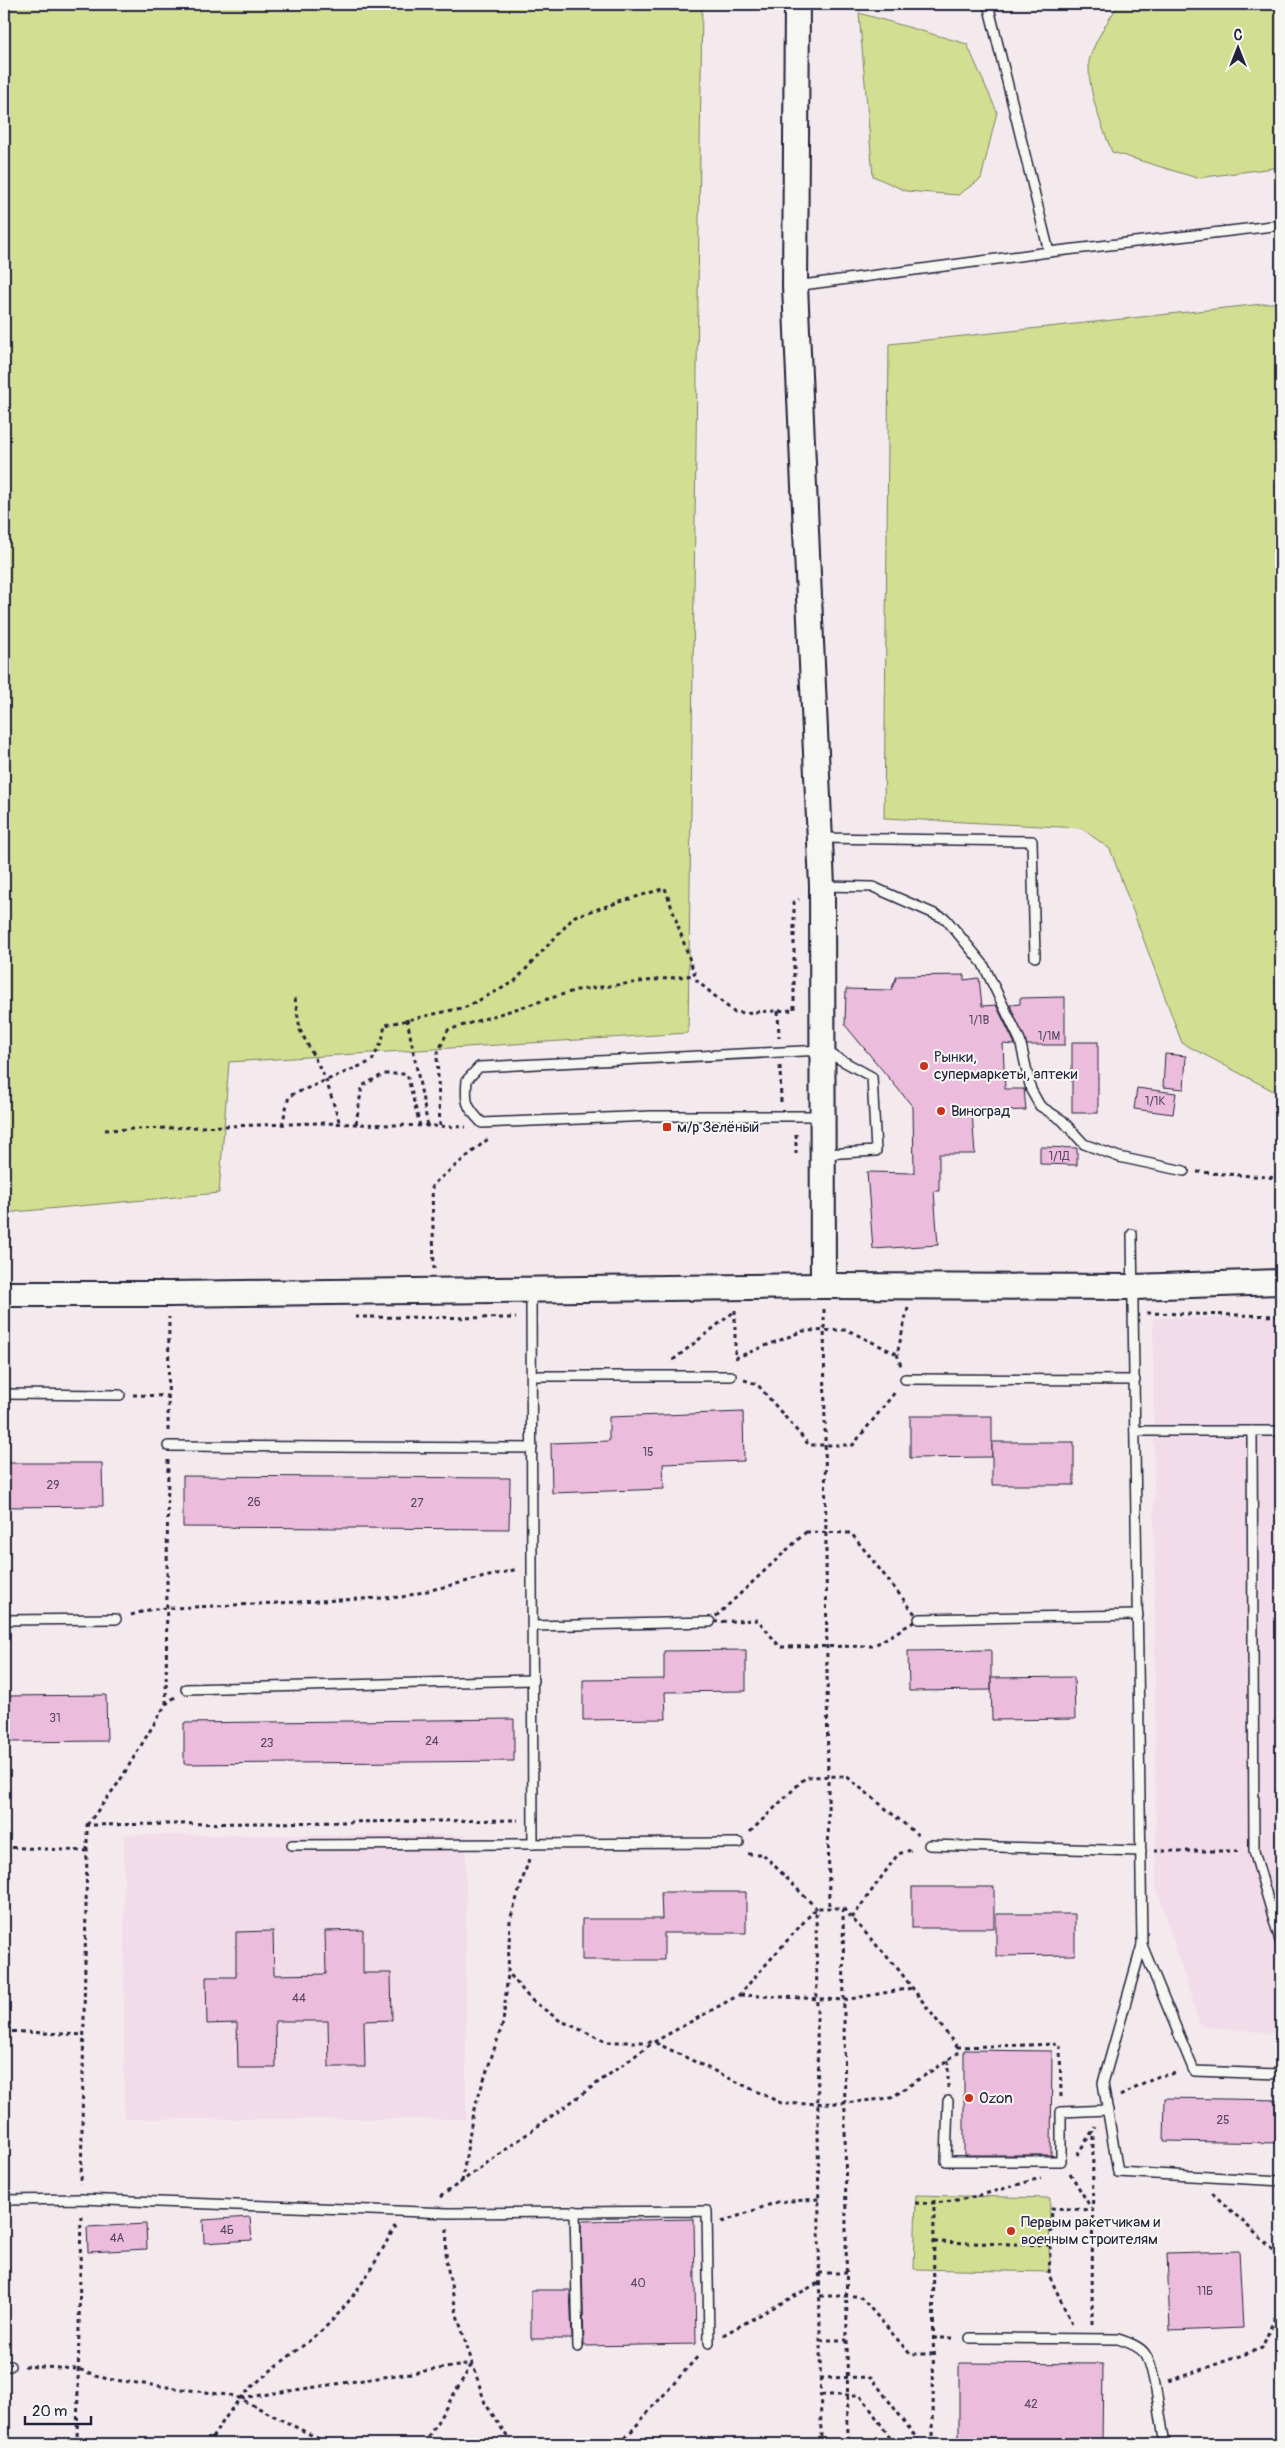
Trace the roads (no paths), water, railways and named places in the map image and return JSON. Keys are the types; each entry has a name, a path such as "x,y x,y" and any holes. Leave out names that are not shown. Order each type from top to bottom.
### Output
{"street":[{"path":"798,4 795,286 822,886 824,1286"},
{"path":"4,1294 169,1294 824,1286 1134,1288 1281,1282"}],"lane":[{"path":"988,4 1048,252"},
{"path":"795,286 1048,252 1281,225"},
{"path":"819,838 1032,840 1035,957"},
{"path":"822,886 873,887 946,919 983,964 1020,1040 1031,1090 1040,1106 1062,1120 1084,1144 1119,1157 1184,1171"},
{"path":"824,1116 652,1116 482,1123 471,1112 465,1100 466,1080 479,1067 824,1050 872,1077 876,1151 824,1154"},
{"path":"1132,1234 1142,1945 1103,2083 1118,2172 1281,2181"},
{"path":"531,1289 533,1844"},
{"path":"532,1376 731,1376"},
{"path":"905,1379 1135,1380"},
{"path":"4,1394 120,1395"},
{"path":"1252,1430 1254,1851 1281,1944"},
{"path":"1136,1431 1281,1431"},
{"path":"168,1446 532,1448"},
{"path":"919,1619 1138,1615"},
{"path":"4,1620 116,1619"},
{"path":"532,1626 710,1622"},
{"path":"186,1689 533,1680"},
{"path":"292,1845 738,1843"},
{"path":"929,1845 1141,1850"},
{"path":"1142,1945 1194,2071 1281,2074"},
{"path":"948,2101 946,2161 1061,2161 1061,2112 1108,2110"},
{"path":"4,2200 81,2199 448,2213 707,2211 709,2343"},
{"path":"575,2211 578,2347"},
{"path":"970,2338 1092,2338 1118,2339 1132,2344 1145,2354 1154,2386 1165,2444"}],"place":[{"name":"Рынки, супермаркеты, аптеки","path":"924,1066"},
{"name":"Виноград","path":"941,1111"},
{"name":"м/р Зелёный","path":"667,1127"},
{"name":"Ozon","path":"969,2098"},
{"name":"Первым ракетчикам и военным строителям","path":"1011,2231"}]}
